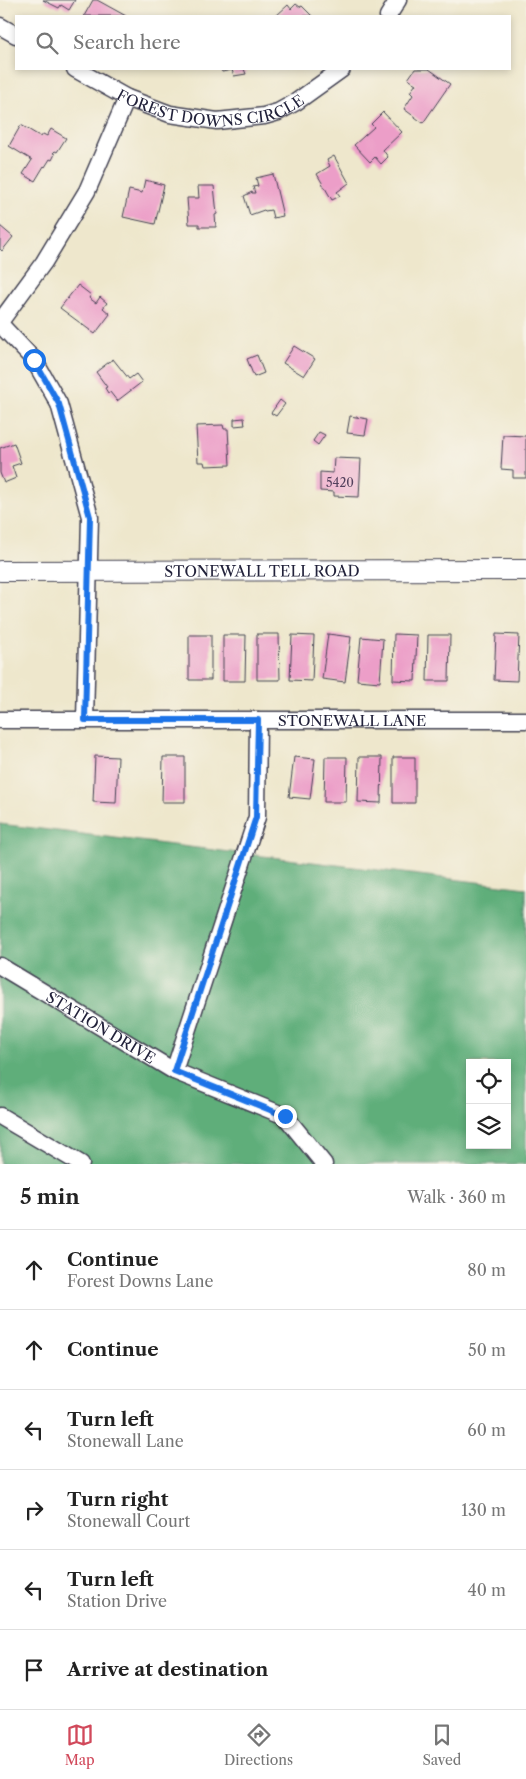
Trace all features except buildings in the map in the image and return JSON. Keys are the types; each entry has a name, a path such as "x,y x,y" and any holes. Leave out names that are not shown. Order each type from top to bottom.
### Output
{"street":[{"path":"389,15 398,0"},
{"path":"0,26 15,34"},
{"name":"FOREST DOWNS CIRCLE","path":"77,70 127,98 170,114 217,121 264,116 278,112 296,102 341,70"},
{"path":"85,720 90,517 59,404 34,360 0,323 44,262 87,191 127,98"},
{"name":"STONEWALL TELL ROAD","path":"0,571 526,570"},
{"name":"STONEWALL LANE","path":"0,720 526,720"},
{"path":"174,1071 256,817 258,720"},
{"name":"STATION DRIVE","path":"0,966 174,1071 285,1116 324,1164"},
{"path":"0,1116 81,1164"}],"green space":[{"path":"0,824 526,888 526,1164 0,1164"}],"route":[{"path":"34,360 59,404 90,517 85,720 258,720 256,817 174,1071 285,1116"}]}
